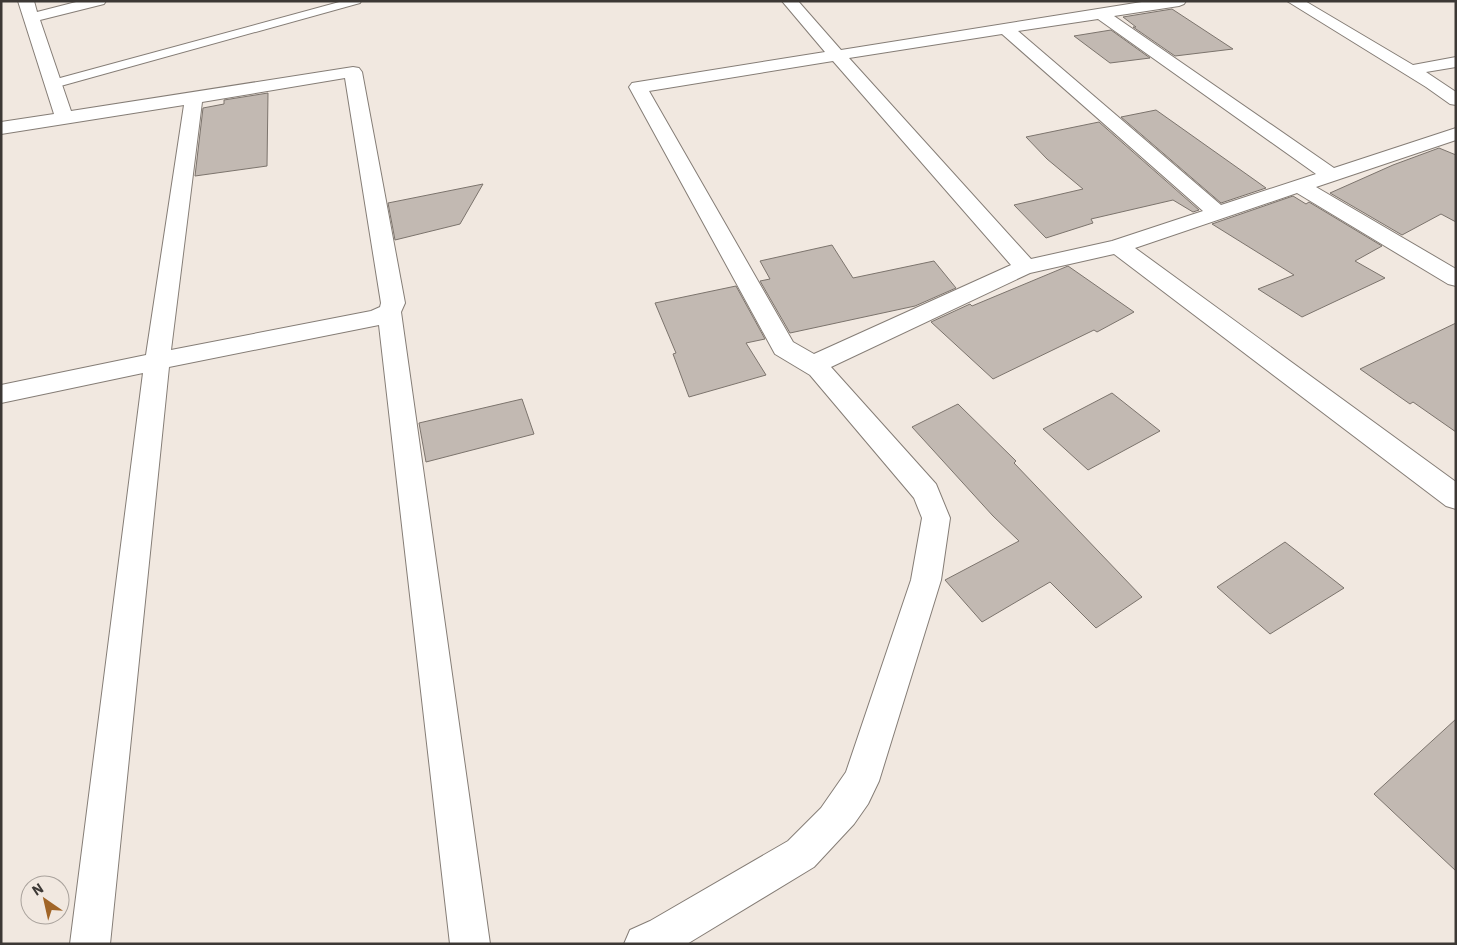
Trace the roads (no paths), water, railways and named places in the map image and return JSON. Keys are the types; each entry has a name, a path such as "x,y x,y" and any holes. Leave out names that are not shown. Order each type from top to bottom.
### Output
{"street":[{"path":"26,1 64,118"},
{"path":"31,18 99,1"},
{"path":"789,1 1015,259 1028,266"},
{"path":"644,944 664,935 800,854 820,838 844,810 860,781 926,580 936,518 926,492 819,369 784,348 638,87 836,54 1179,1"},
{"path":"1294,1 1411,70 1456,100"},
{"path":"1100,13 1331,176"},
{"path":"1005,28 1218,213"},
{"path":"1411,70 1456,62"},
{"path":"1,128 353,72 393,303 389,312 470,944"},
{"path":"90,944 157,361 194,98"},
{"path":"813,364 1028,266 1036,266 1118,246 1456,134"},
{"path":"1299,186 1456,279"},
{"path":"1118,246 1456,498"},
{"path":"1,394 377,318 389,312"}],"lane":[{"path":"53,84 356,1"}]}
